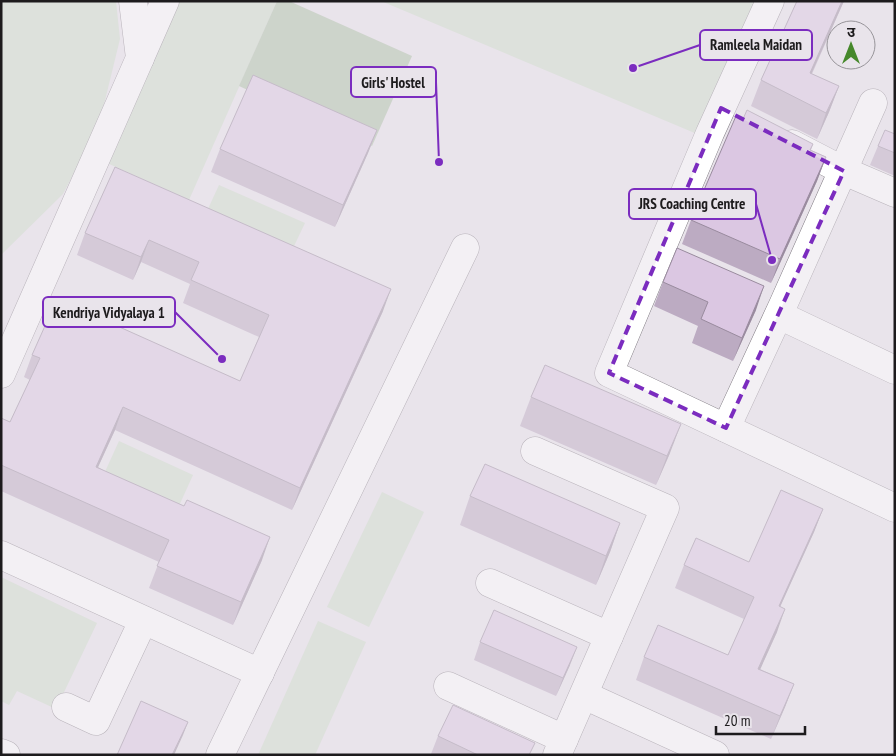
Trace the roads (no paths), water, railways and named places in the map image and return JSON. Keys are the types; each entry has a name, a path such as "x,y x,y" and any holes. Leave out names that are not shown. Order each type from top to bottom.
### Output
{"street":[{"path":"133,1 140,58"},
{"path":"1,374 165,1"},
{"path":"770,1 721,108 609,374 895,508"},
{"path":"726,428 874,103"},
{"path":"721,108 747,122"},
{"path":"774,135 844,171 895,193"},
{"path":"220,755 465,248"},
{"path":"660,251 687,263"},
{"path":"757,293 781,310 895,370"},
{"path":"448,686 561,747 665,508 535,451"},
{"path":"1,555 260,673"},
{"path":"490,583 610,636"},
{"path":"66,707 96,721 143,621"},
{"path":"584,695 714,755"},
{"path":"1,753 6,755"}],"place":[{"name":"Ramleela Maidan","path":"633,68"},
{"name":"Girls' Hostel","path":"439,162"},
{"name":"JRS Coaching Centre","path":"772,260"},
{"name":"Kendriya Vidyalaya 1","path":"222,359"}]}
